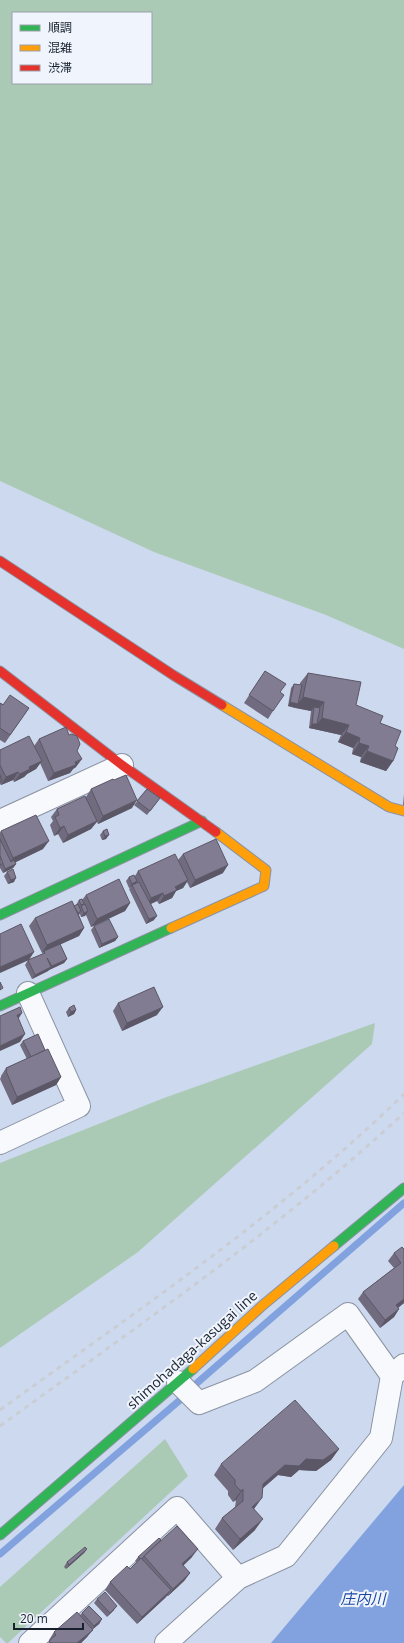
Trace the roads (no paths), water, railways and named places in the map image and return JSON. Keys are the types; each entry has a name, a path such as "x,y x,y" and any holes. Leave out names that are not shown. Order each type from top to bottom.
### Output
{"street":[{"path":"0,561 173,675 389,807 404,811"},
{"path":"0,671 122,765 202,821 266,870 264,886 0,1006"},
{"path":"0,821 122,765"},
{"path":"0,915 202,821"},
{"path":"0,1143 79,1106 28,993"},
{"name":"shimohadaga-kasugai line","path":"0,1535 178,1382 263,1305 404,1188"},
{"path":"166,1643 238,1578 286,1556 381,1438 398,1370 348,1314 254,1381 213,1398 199,1403 178,1382"},
{"path":"30,1643 177,1508 238,1578"}],"water":[{"name":"庄内川","path":"404,1485 404,1643 271,1643"}],"waterway":[{"path":"197,1383 404,1203"},
{"path":"0,1554 180,1400"}],"railway":[{"path":"0,1410 208,1260 308,1180 357,1138 404,1094"},
{"path":"0,1426 156,1314 258,1237 308,1197 404,1113"}]}
